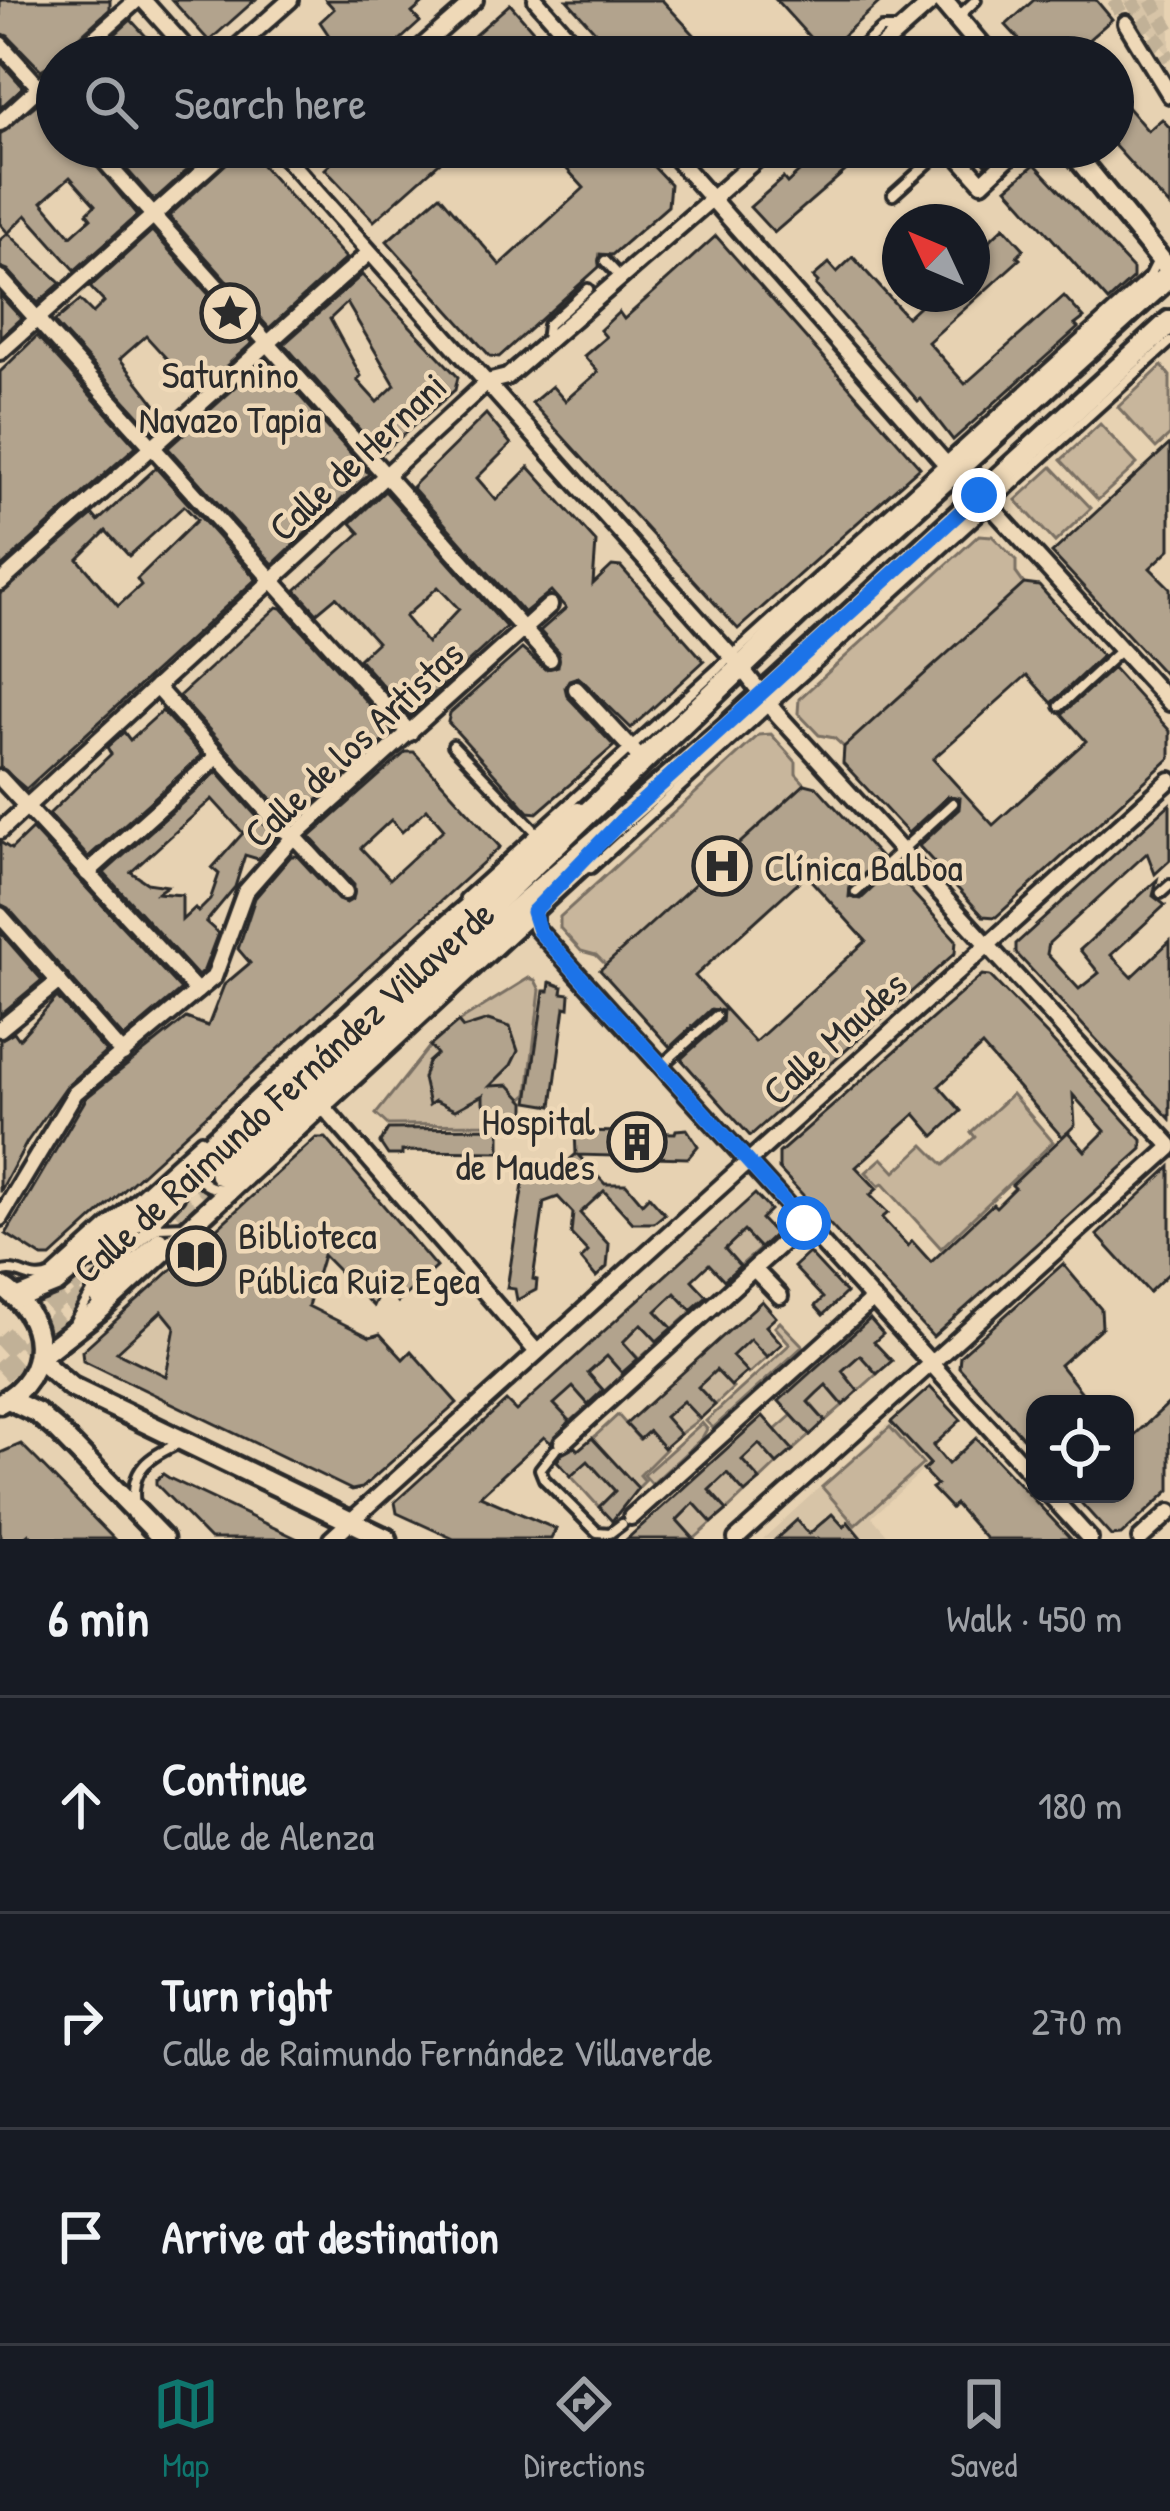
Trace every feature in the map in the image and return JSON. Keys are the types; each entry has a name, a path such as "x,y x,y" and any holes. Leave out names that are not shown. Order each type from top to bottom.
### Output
{"main road":[{"name":"Calle de Raimundo Fernández Villaverde","path":"217,1166 602,796 636,753 949,467 1163,259"},
{"name":"Calle de Raimundo Fernández Villaverde","path":"217,1166 767,699 1170,322"}],"street":[{"path":"98,36 140,0 174,36"},
{"path":"250,36 290,0"},
{"path":"434,36 475,0"},
{"path":"536,0 568,36"},
{"path":"894,36 947,5 973,36"},
{"path":"1126,23 1134,36"},
{"path":"1134,36 1170,95"},
{"path":"0,44 36,84"},
{"path":"0,123 36,90"},
{"path":"110,168 550,659"},
{"path":"0,352 207,168"},
{"path":"295,168 901,851 1170,1146 736,1539"},
{"path":"684,168 949,467 1105,623 1121,650 1170,704"},
{"name":"Calle de Hernani","path":"0,831 487,382 507,377 748,168"},
{"path":"968,168 982,183 998,168"},
{"path":"1087,168 1163,259"},
{"path":"0,583 369,253"},
{"path":"0,278 410,733"},
{"name":"Calle de los Artistas","path":"0,1218 75,1093 216,974 245,892 294,836 550,605"},
{"path":"156,687 345,892"},
{"path":"576,688 636,753"},
{"path":"87,873 217,757"},
{"path":"0,778 197,992"},
{"name":"Calle Maudes","path":"332,1539 1170,780"},
{"name":"Calle de Raimundo Fernández Villaverde","path":"4,1401 30,1377 38,1358 101,1310 197,1222 217,1166 539,836 602,796"},
{"name":"Calle de Raimundo Fernández Villaverde","path":"20,1298 56,1283 177,1182 217,1166 324,1106 533,916 622,820"},
{"path":"0,914 123,1054"},
{"path":"533,916 661,1066 1026,1468"},
{"path":"0,1030 58,981"},
{"path":"324,1106 536,1351"},
{"path":"103,1255 177,1182"},
{"path":"558,1446 804,1223"},
{"path":"98,1298 160,1239"},
{"path":"754,1269 785,1302"},
{"path":"0,1286 20,1298 37,1330 38,1358 71,1387 387,1539"},
{"path":"626,1521 873,1299"},
{"path":"4,1401 38,1413 163,1539"},
{"path":"1057,1503 1090,1539"},
{"path":"1140,1539 1170,1512"}],"lane":[{"path":"947,5 976,0"},
{"path":"875,36 887,26 901,29"},
{"path":"893,195 924,168"},
{"path":"605,261 622,279"},
{"path":"547,343 548,325 589,289"},
{"path":"984,500 1170,342"},
{"path":"1060,706 1121,650"},
{"path":"533,916 767,699"},
{"path":"453,745 539,836"},
{"path":"0,1273 13,1270 40,1280 62,1267 636,753"},
{"path":"856,892 952,803"},
{"path":"1161,893 1170,885"},
{"path":"661,1066 716,1016"},
{"path":"197,1222 324,1106"},
{"path":"136,1512 133,1489 141,1466 181,1442"},
{"path":"558,1446 541,1466 542,1477 595,1531 608,1533 626,1521"}],"shaded area":[{"path":"1123,0 1170,0 1170,57"},
{"path":"1162,366 1170,376 1170,435 1156,448 1118,407"},
{"path":"1100,424 1137,464 1098,500 1061,460"},
{"path":"1052,467 1091,508 1055,542 1016,500"},
{"path":"979,535 992,536 1016,560 1016,573 1024,584 844,747 834,738 819,735 798,713 799,699"},
{"path":"771,734 796,762 796,774 805,784 606,965 596,955 581,951 560,928 560,917 759,735"},
{"path":"529,978 540,990 528,1094 494,1124 388,1125 376,1114 430,1046 458,1022"},
{"path":"1012,1094 1053,1142 941,1248 883,1184 879,1186 866,1172 882,1158 895,1172 924,1145 944,1165"},
{"path":"744,1231 760,1249 740,1266 725,1249"},
{"path":"198,1245 181,1407 83,1360 82,1351"},
{"path":"675,1293 692,1311 672,1329 656,1311"},
{"path":"780,1322 803,1346 713,1428 706,1421 790,1344 775,1327"},
{"path":"641,1324 658,1342 639,1359 623,1342"},
{"path":"750,1339 767,1357 748,1374 732,1356"},
{"path":"860,1355 877,1374 858,1391 842,1371"},
{"path":"607,1356 623,1374 604,1391 588,1373"},
{"path":"716,1370 733,1388 715,1405 698,1387"},
{"path":"826,1385 843,1405 825,1421 808,1401"},
{"path":"573,1387 589,1405 571,1421 554,1404"},
{"path":"683,1401 700,1419 680,1434 665,1417"},
{"path":"618,1415 639,1439 649,1431 666,1449 640,1475 645,1481 638,1488 592,1439"},
{"path":"792,1415 810,1435 793,1450 775,1430"},
{"path":"891,1422 930,1464 872,1517 891,1539 763,1539"},
{"path":"702,1423 707,1429 702,1438 652,1484 644,1475"},
{"path":"890,1427 923,1464 855,1525 822,1487"},
{"path":"759,1444 777,1464 760,1480 742,1460"},
{"path":"588,1461 615,1491 599,1507 571,1476"},
{"path":"727,1473 745,1493 727,1510 709,1490"},
{"path":"694,1503 712,1523 694,1539 677,1520"}],"building":[{"path":"0,0 110,0 110,9 80,36 36,36 36,65 0,33"},
{"path":"172,0 255,0 215,36 204,36"},
{"path":"326,0 427,0 412,13 420,22 404,36 329,36 320,22 334,9"},
{"path":"567,0 662,0 695,36 599,36"},
{"path":"776,0 882,0 843,36 809,36"},
{"path":"1034,0 1096,0 1112,19 1093,36 1016,36 1006,25"},
{"path":"510,4 538,36 474,36"},
{"path":"131,20 146,36 113,36"},
{"path":"0,61 23,87 0,108"},
{"path":"36,105 36,168 98,168 137,215 75,270 26,215 8,233 0,224 0,134","holes":["70,177 95,205 87,213 91,218 71,236 42,202"]},
{"path":"1134,115 1148,131 1162,119 1170,128 1170,207 1134,167"},
{"path":"126,168 190,168 154,200"},
{"path":"221,168 264,168 346,258 269,328 169,216"},
{"path":"326,168 433,168 374,221"},
{"path":"566,168 655,168 670,184 668,206 612,255 600,254 599,267 499,357 490,356 387,241 440,195 500,265 584,188"},
{"path":"803,168 849,168 774,233 750,207 783,178 787,183"},
{"path":"1030,168 1039,168 1133,269 1133,278 1108,301 1007,188"},
{"path":"1004,227 1024,249 1017,256 1020,259 990,286 990,240"},
{"path":"152,231 252,343 197,392 146,336 120,359 167,419 153,431 54,322 80,300 93,313 104,302 90,287"},
{"path":"8,233 61,283 38,303 0,267 0,240"},
{"path":"716,236 920,467 738,629 532,403 552,386 565,401 598,372 584,356 606,337 600,330 619,312 624,319"},
{"path":"853,257 882,289 882,312 902,312 907,317 912,312 961,312 928,342 965,384 1064,296 1084,318 953,440 813,277 829,263 837,272"},
{"path":"362,275 458,377 455,390 381,454 284,344","holes":["347,303 395,385 377,402 357,380 361,376 330,319"]},
{"path":"0,295 21,318 0,337"},
{"path":"37,336 136,446 0,568 0,372"},
{"path":"267,359 369,474 273,564 168,448"},
{"path":"486,414 511,444 477,478 496,500 529,467 596,542 593,584 612,566 621,567 704,661 631,728 578,677 569,680 567,696 614,746 537,813 529,812 448,722 450,713 522,649 545,669 558,666 559,652 540,631 566,608 551,591 524,613 412,487"},
{"path":"1170,444 1170,549 1150,568 1170,588 1170,680 1052,553"},
{"path":"156,468 256,579 26,789 0,767 0,594 93,515 98,521","holes":["184,506 197,520 137,579 141,585 118,606 78,559 106,531 129,556"]},
{"path":"385,491 506,627 410,716 359,659 377,642 336,597 317,613 296,590 360,533 351,523","holes":["438,587 459,609 427,643 405,617"]},
{"path":"1024,584 1039,586 1102,656 1052,703 1027,675 933,759 993,825 1086,741 1062,714 1113,668 1170,731 1170,758 996,917 983,916 919,846 959,809 960,798 948,796 908,833 843,763 844,747"},
{"path":"277,607 391,729 391,734 295,820 290,820 179,696"},
{"path":"162,711 202,755 88,857 49,814 111,754 107,747 124,732 130,740"},
{"path":"406,752 414,752 500,847 51,1257 42,1257 6,1234 87,1097 186,1018 208,1026 224,985 250,963 238,949 255,898 291,856 297,856 338,900 353,899 354,885 310,837","holes":["427,809 444,829 390,879 361,848 391,820 402,832"]},
{"path":"217,772 276,838 258,859 245,855 235,887 206,922 218,933 198,976 104,873","holes":["212,799 243,833 212,868 219,874 210,900 182,920 182,895 157,893 167,886 147,883 131,872"]},
{"path":"805,784 817,787 881,858 850,887 849,897 861,899 892,870 956,940 955,953 750,1136 681,1059 722,1022 723,1011 711,1009 670,1047 600,970","holes":["806,875 866,941 755,1042 695,976"]},
{"path":"1170,804 1170,860 1155,874 1147,853 1049,943 1047,954 1079,989 1099,973 1080,950 1157,880 1153,896 1165,905 1111,955 1132,977 1170,941 1170,1119 1016,953 1016,944"},
{"path":"32,829 181,990 124,1038 0,904 0,842 11,849"},
{"path":"0,932 42,980 0,1015"},
{"path":"982,975 990,976 1142,1140 1142,1149 933,1337 779,1169 779,1153","holes":["982,1046 1062,1137 1068,1132 1012,1185 1015,1188 996,1207 993,1204 931,1262 882,1218 888,1213 870,1195 877,1189 856,1167 915,1114 934,1136 961,1111 939,1086","1073,1095 1105,1131 1085,1151 1068,1132 1075,1125"]},
{"path":"550,982 570,994 552,1106 528,1102 544,991 549,991"},
{"path":"57,997 106,1052 66,1087 27,1142 0,1192 0,1040 14,1032 19,1039"},
{"path":"488,1020 510,1027 518,1051 490,1086 509,1085 525,1102 521,1126 499,1121 483,1103 483,1095 455,1110 435,1101 429,1105 423,1078 428,1062 437,1054 430,1046 458,1022 463,1028"},
{"path":"500,1128 500,1152 402,1151 402,1155 388,1155 380,1143 388,1129"},
{"path":"687,1129 698,1146 688,1158 578,1155 605,1184 626,1184 642,1203 649,1196 665,1214 654,1223 633,1223 604,1191 580,1213 609,1245 607,1267 596,1277 581,1259 588,1252 571,1234 573,1213 558,1197 544,1202 533,1279 536,1290 517,1300 515,1289 507,1288 524,1178 546,1181 576,1154 575,1131 675,1133"},
{"path":"316,1138 326,1138 436,1267 398,1302 383,1284 373,1306 323,1255 308,1306 370,1337 380,1334 403,1359 411,1351 457,1403 362,1488 352,1490 83,1360 82,1351","holes":["162,1311 175,1327 166,1376 117,1352"]},
{"path":"1170,1167 1170,1272 1149,1292 1097,1235"},
{"path":"755,1194 770,1210 761,1219 775,1234 760,1248 744,1231 725,1249 740,1266 724,1280 709,1264 692,1280 707,1296 691,1310 675,1293 656,1311 672,1328 657,1341 641,1324 623,1342 638,1359 622,1373 607,1356 588,1373 603,1390 588,1404 573,1387 554,1404 570,1421 551,1443 544,1437 480,1496 556,1529 551,1539 454,1539 397,1513 395,1502 506,1401 516,1411"},
{"path":"809,1253 846,1293 823,1315 815,1306 823,1298 794,1267"},
{"path":"1063,1264 1101,1309 1102,1327 1060,1365 1084,1395 1026,1395 1026,1441 959,1367 960,1356"},
{"path":"762,1301 776,1317 766,1326 782,1344 767,1357 750,1339 732,1356 747,1372 731,1386 716,1370 698,1387 715,1405 700,1419 683,1401 665,1417 680,1434 664,1448 649,1431 640,1439 626,1424"},
{"path":"870,1319 883,1334 874,1342 892,1361 877,1374 860,1355 842,1371 858,1391 843,1405 826,1385 817,1393 808,1402 825,1421 810,1435 779,1401"},
{"path":"930,1387 961,1420 933,1446 948,1464 976,1438 1026,1491 1026,1503 1037,1503 1071,1539 986,1539 955,1504 951,1508 932,1488 937,1485 923,1470 930,1464 891,1422"},
{"path":"1170,1402 1170,1490 1121,1535 1111,1536 1081,1503 1134,1503 1134,1436"},
{"path":"763,1416 793,1450 777,1464 759,1444 742,1460 760,1480 745,1493 727,1473 709,1490 727,1510 712,1523 694,1503 677,1520 694,1539 627,1539"},
{"path":"592,1438 638,1488 612,1521 599,1507 615,1491 588,1461 571,1476 557,1461"},
{"path":"21,1444 114,1539 34,1539 29,1534 23,1539 0,1539 0,1453"},
{"path":"163,1474 298,1539 210,1539 156,1484"},
{"path":"832,1514 844,1527 848,1522 862,1539 776,1539 797,1520 809,1534"}],"tunnel":[{"path":"1114,0 1126,23"},
{"path":"1131,0 1170,59"},
{"path":"1151,0 1170,32"},
{"path":"130,1256 221,1174"},
{"path":"0,1349 110,1250"},
{"path":"0,1373 107,1277"}],"place":[{"name":"Saturnino Navazo Tapia","path":"230,313"},
{"name":"Clínica Balboa","path":"722,866"},
{"name":"Hospital de Maudes","path":"637,1142"},
{"name":"Biblioteca Pública Ruiz Egea","path":"196,1256"}],"route":[{"path":"804,1223 539,931 533,912 622,820 979,495"}]}
